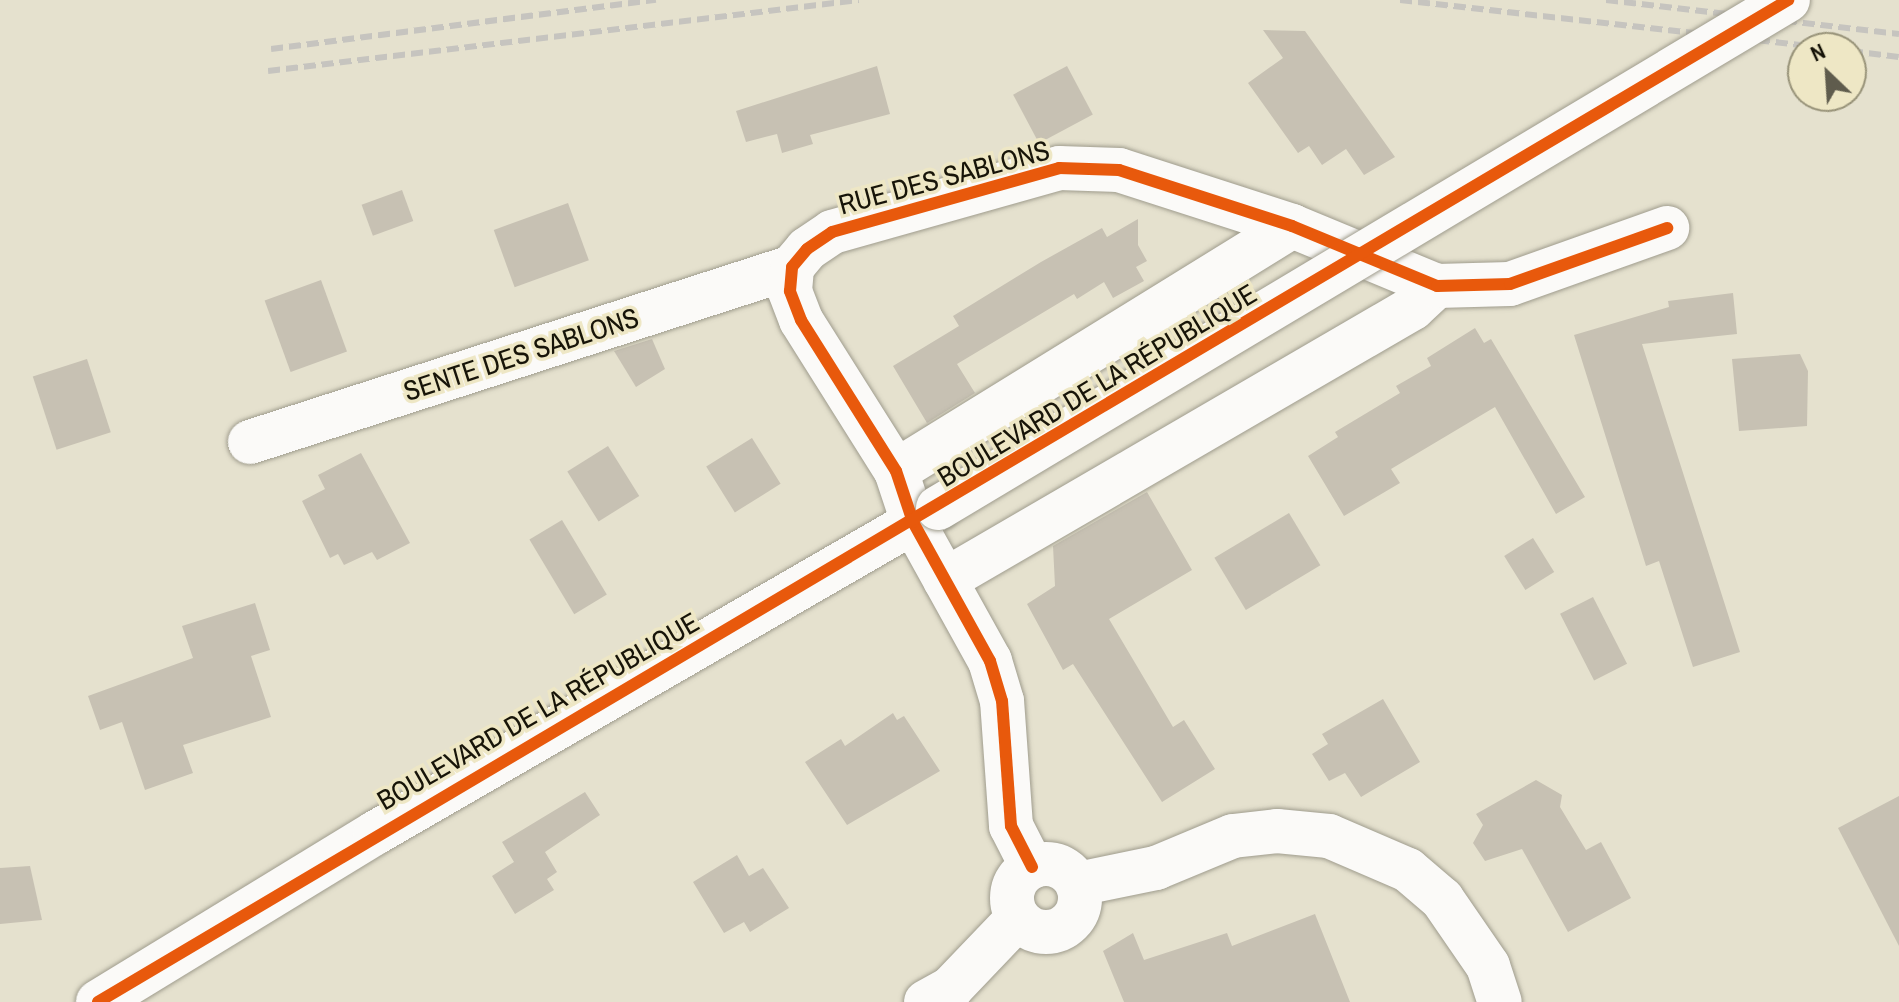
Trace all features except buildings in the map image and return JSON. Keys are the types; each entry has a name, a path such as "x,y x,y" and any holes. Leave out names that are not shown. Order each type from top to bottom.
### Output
{"street":[{"name":"BOULEVARD DE LA RÉPUBLIQUE","path":"98,1002 375,833 925,515 1788,0"},
{"name":"RUE DES SABLONS","path":"792,267 832,232 1059,168 1119,170 1292,226 1437,286"},
{"path":"896,471 1292,226"},
{"path":"945,580 1413,308 1437,286 1510,284 1667,228"},
{"path":"792,267 790,291 801,320 925,515 945,580 990,661 1002,701 1011,826 1032,867"},
{"name":"SENTE DES SABLONS","path":"250,442 792,267"},
{"path":"1078,884 1156,868 1233,836 1277,831 1329,836 1408,870 1442,899 1488,966 1500,1002"},
{"path":"1053,865 1078,884 1080,906 1068,924 1036,931 1018,918 1013,889 1032,867 1053,865"},
{"path":"926,1002 951,988 1018,918"}],"railway":[{"path":"271,49 656,0"},
{"path":"268,71 859,0"},
{"path":"1400,0 1787,44"},
{"path":"1606,0 1899,34"},
{"path":"1867,53 1899,57"}],"cycle path":[{"path":"98,1002 1788,0"},
{"path":"1032,867 1011,826 1002,701 990,661 913,522 896,471 801,320 790,291 792,267 807,249 832,232 1059,168 1119,170 1292,226 1437,286 1510,284 1667,228"}]}
